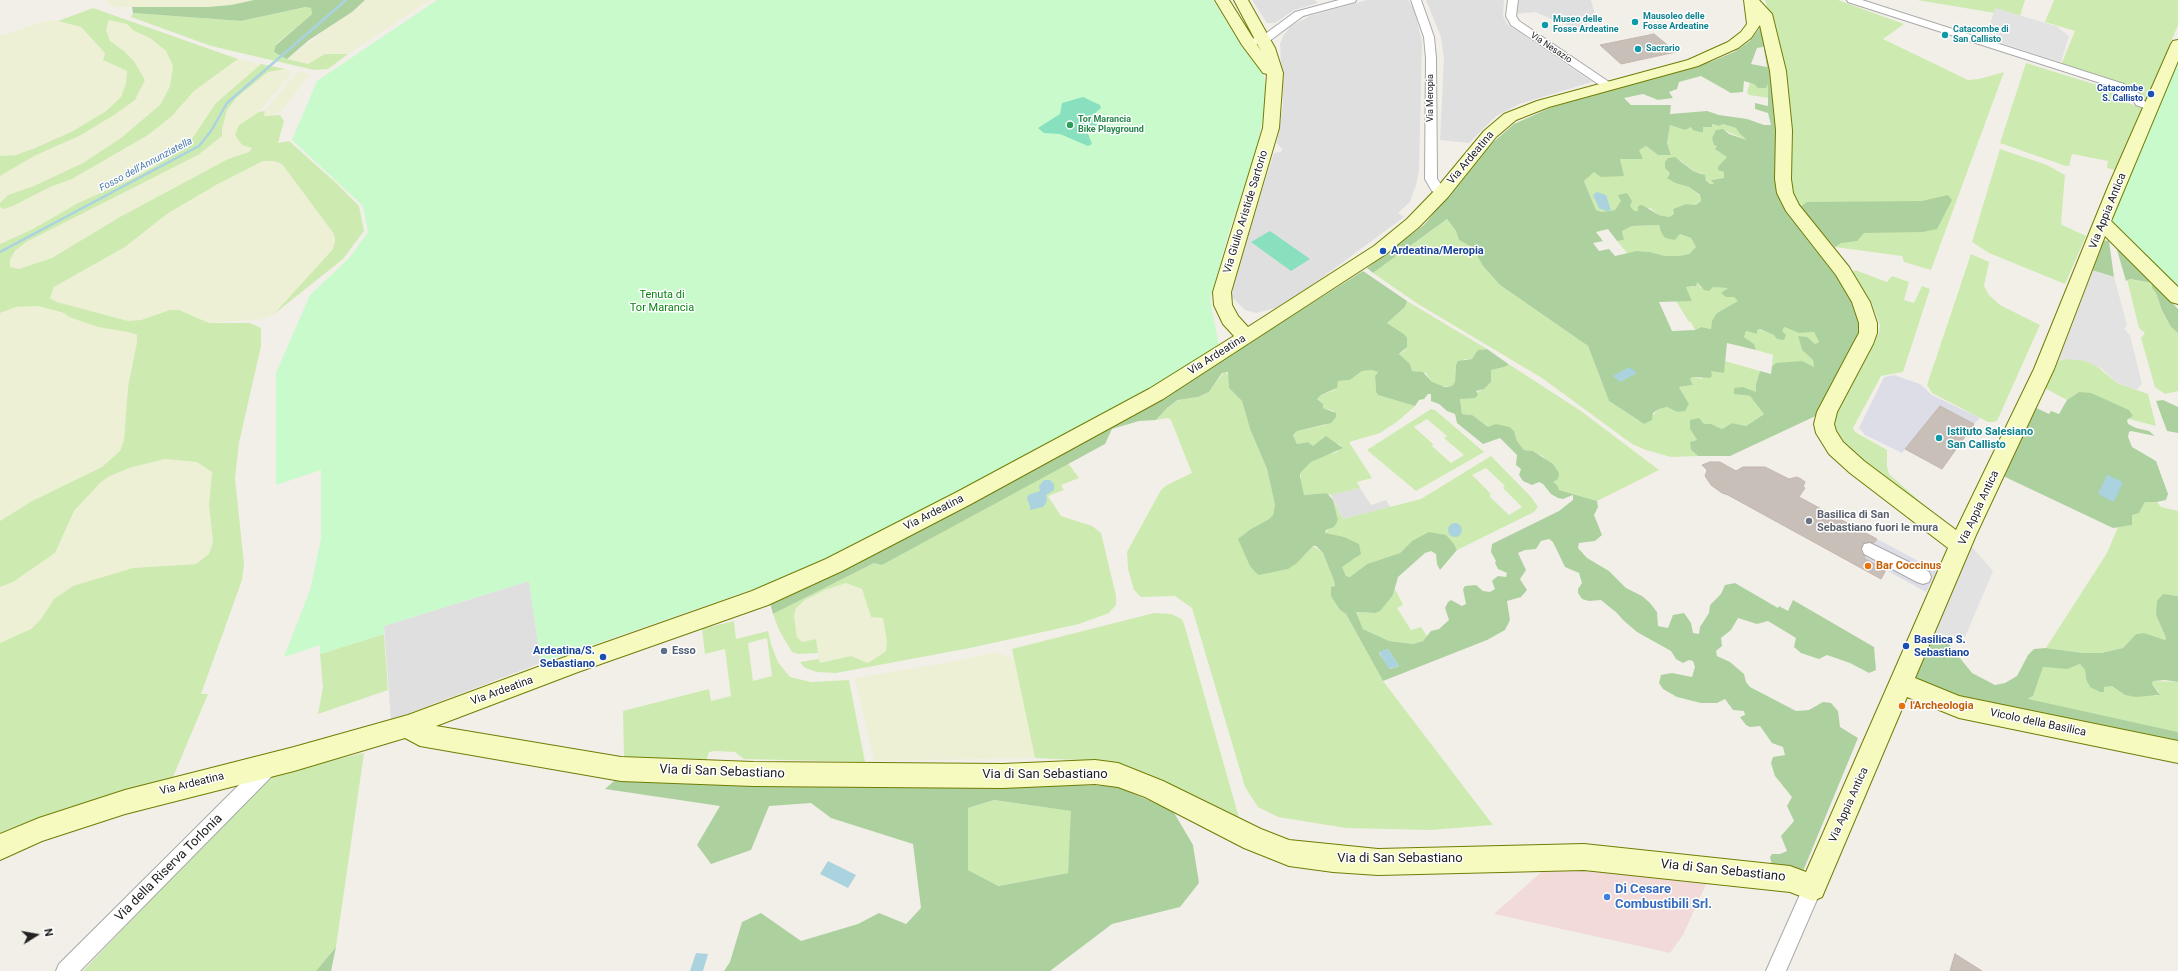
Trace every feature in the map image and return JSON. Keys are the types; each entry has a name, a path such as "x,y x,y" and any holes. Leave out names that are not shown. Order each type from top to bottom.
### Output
{"main road":[{"path":"1222,0 1247,42 1260,57 1274,79"},
{"name":"Via Giulio Aristide Sartorio","path":"1241,0 1264,40 1272,59 1274,79 1274,106 1270,128 1222,292 1223,305 1230,319 1238,329 1248,336"},
{"path":"1751,1 1765,14 1778,71 1784,130 1783,179 1785,193 1792,207 1843,271 1861,302 1868,323 1868,333 1863,344 1826,412 1824,424 1826,433 1836,448 1857,467 1961,546"},
{"name":"Via Ardeatina","path":"0,847 40,830 112,805 272,764 408,726 573,664 760,598 802,581 964,498 1149,398 1248,336 1385,246 1413,223 1442,193 1474,151 1490,134 1510,117 1536,106 1693,63 1732,45 1746,34 1754,24 1754,12 1751,1"},
{"name":"Via Appia Antica","path":"1813,888 1961,546 2044,369 2116,187 2178,44"},
{"path":"2103,223 2178,298"},
{"name":"Vicolo della Basilica","path":"1902,683 1931,697 1959,707 2178,752"},
{"name":"Via di San Sebastiano","path":"408,726 420,735 621,769 752,774 1003,776 1095,772 1118,775 1154,788 1253,839 1289,853 1334,860 1378,862 1584,857 1790,879 1813,888"}],"street":[{"path":"1247,42 1264,40 1293,17 1327,3 1352,0"},
{"name":"Via Meropia","path":"1416,0 1421,10 1430,48 1431,179 1436,188 1442,193"},
{"name":"Via Nesazio","path":"1513,0 1511,13 1514,22 1608,86"},
{"path":"1852,0 2120,86 2136,96 2140,103 2151,107"},
{"path":"1870,549 1923,577"},
{"name":"Via della Riserva Torlonia","path":"66,971 272,764"},
{"name":"Via Appia Antica","path":"1776,971 1813,888"}],"shaded area":[{"path":"1252,0 1315,0 1318,3 1294,10 1275,23 1267,23"},
{"path":"1367,0 1408,0 1414,8 1422,42 1419,170 1410,202 1398,213 1404,217 1312,285 1276,308 1256,313 1245,310 1232,297 1234,276 1274,153 1281,152 1282,149 1277,143 1283,105 1280,44 1283,36 1291,26 1310,16"},
{"path":"1426,0 1504,0 1503,16 1507,24 1592,82 1519,104 1496,116 1469,143 1440,140 1444,59 1441,37"},
{"path":"1518,0 1591,0 1597,21 1579,27 1571,27 1535,12 1516,14"},
{"name":"Catacombe di San Callisto","path":"1995,8 2056,26 2069,36 2061,62 1986,38"},
{"path":"2091,270 2114,277 2127,325 2124,329 2130,335 2142,384 2136,390 2117,383 2102,369 2086,361 2064,359 2056,362"},
{"path":"1894,375 1920,384 1932,395 1980,418 1974,424 1940,406 1902,453 1865,435 1859,428 1884,377"},
{"path":"1360,488 1371,505 1386,500 1390,507 1343,519 1331,495"},
{"path":"1877,539 1937,571 1926,592 1864,558"},
{"path":"1971,546 1993,571 1965,637 1934,634"},
{"path":"529,581 541,663 391,720 384,626"},
{"name":"Di Cesare Combustibili Srl.","path":"1547,867 1708,880 1683,935 1670,953 1494,914"}],"green space":[{"path":"109,0 254,0 231,5 208,7 115,7 108,5"},
{"path":"254,0 365,0 352,12 309,40 287,59 274,52 276,45 312,14 311,8 306,7 241,21 133,13 132,7 208,7 231,5"},
{"path":"365,0 430,0 348,54 325,54 309,64 287,59"},
{"name":"Tenuta di Tor Marancia","path":"437,0 1213,0 1238,40 1255,59 1263,73 1266,88 1264,113 1256,151 1228,235 1210,300 1219,345 1166,381 925,511 791,576 541,663 529,581 384,626 384,634 320,654 320,645 284,657 310,590 321,539 321,470 276,485 276,373 310,295 349,258 368,232 363,206 292,140 317,81"},
{"path":"1765,0 1838,0 1904,24 1883,39 1968,80 1979,79 2004,72 1931,270 1904,262 1902,256 1835,247 1800,207 1794,196 1792,185 1791,139 1772,25"},
{"path":"1917,0 2025,0 2020,16 1996,9 1995,13"},
{"path":"2054,0 2178,0 2178,25 2146,101 2129,88 2061,65 2075,31 2045,22"},
{"path":"307,7 311,8 312,14 276,44 287,59 308,64 325,54 348,54 328,69 314,70 211,46 131,17 133,13 241,21"},
{"path":"93,8 238,59 194,91 172,116 148,135 72,179 50,187 13,206 3,209 0,207 0,203 8,195 34,186 83,163 121,138 161,104 170,86 173,66 166,51 150,38 134,31 127,24 109,20 106,30 110,41 124,51 134,61 145,80 135,100 114,115 79,136 36,155 0,176 0,156 16,155 73,131 106,111 121,97 126,83 127,71 103,60 105,53 81,27 58,21"},
{"path":"48,20 81,27 105,53 103,60 127,71 126,83 121,97 106,111 73,131 16,155 0,156 0,36"},
{"path":"109,20 127,24 134,31 150,38 166,51 173,66 170,86 161,104 121,138 83,163 34,186 8,195 0,203 0,176 36,155 79,136 145,79 134,61 124,51 110,41 106,30"},
{"path":"1763,24 1769,46 1757,48 1751,64 1767,67 1764,49 1770,49 1780,122 1775,139 1780,144 1780,184 1847,283 1865,331 1820,414 1730,456 1698,456 1691,450 1690,442 1697,440 1690,429 1690,420 1699,418 1704,424 1711,424 1722,429 1732,423 1746,426 1764,414 1750,396 1734,394 1734,388 1743,387 1756,392 1756,384 1760,371 1771,374 1772,366 1776,363 1802,361 1814,367 1813,360 1802,350 1798,336 1807,337 1815,344 1819,342 1814,332 1799,333 1784,327 1782,331 1786,335 1784,340 1777,339 1774,335 1760,329 1757,330 1757,334 1746,331 1744,337 1754,344 1756,350 1727,343 1724,373 1711,371 1712,376 1710,378 1693,377 1690,379 1693,385 1679,387 1689,404 1685,411 1677,412 1667,407 1659,409 1653,413 1652,420 1644,424 1609,401 1588,346 1500,285 1483,266 1472,247 1459,240 1456,231 1447,219 1373,273 1367,268 1424,225 1491,144 1514,124 1552,107 1713,61 1734,52 1750,41","holes":["1701,76 1731,93 1743,92 1744,81 1754,84 1758,88 1766,88 1768,84 1768,106 1755,103 1755,109 1768,113 1771,125 1764,125 1747,119 1719,115 1707,111 1670,114 1671,105 1631,105 1624,98 1643,94 1658,100 1673,98 1669,92 1677,89 1679,82","1712,124 1719,126 1723,124 1736,128 1747,140 1729,134 1723,129 1716,130 1712,138 1714,145 1717,146 1715,149 1727,157 1718,167 1718,170 1724,172 1724,178 1711,180 1714,184 1710,184 1706,180 1705,175 1693,171 1675,157 1668,158 1665,162 1665,168 1670,173 1667,178 1675,183 1689,187 1700,195 1701,201 1696,205 1686,204 1673,209 1674,214 1669,217 1659,215 1642,205 1638,206 1638,211 1634,211 1630,206 1632,201 1627,193 1618,195 1621,201 1615,210 1602,212 1596,210 1584,181 1594,172 1601,177 1624,176 1620,159 1643,159 1639,150 1646,146 1658,155 1671,155 1667,143 1670,125 1685,130 1691,127 1693,130 1700,132 1703,132 1703,127 1712,127","1659,225 1665,238 1675,240 1680,234 1691,238 1696,247 1689,254 1679,256 1665,256 1650,252 1637,251 1615,256 1609,249 1599,251 1593,243 1603,241 1596,232 1608,229 1617,241 1624,240 1622,231 1632,226","1697,282 1704,290 1709,291 1713,287 1728,288 1721,293 1726,297 1734,297 1738,301 1717,313 1712,321 1711,329 1701,327 1695,330 1672,331 1659,302 1692,301 1686,287 1696,286"]},
{"path":"238,59 261,64 216,103 189,143 167,159 130,180 78,203 33,229 0,244 0,207 3,209 13,206 50,187 72,179 148,135 172,116 194,91"},
{"path":"2178,59 2178,289 2118,231 2112,220 2128,172"},
{"path":"2026,63 2110,89 2122,99 2122,101 2144,108 2115,170 2107,168 2108,161 2072,154 2069,166 2066,166 2000,143"},
{"path":"261,64 285,69 268,72 237,97 227,110 222,129 222,136 198,155 26,242 15,251 10,260 10,267 19,269 52,258 118,218 228,159 249,152 252,148 242,145 235,135 239,125 259,112 265,111 264,116 280,115 284,121 278,143 289,141 336,183 359,206 364,231 343,259 274,314 333,249 335,241 334,234 282,164 274,161 263,161 216,185 167,214 125,247 54,287 50,298 57,302 128,321 141,320 170,310 179,310 209,323 250,323 261,328 261,346 239,443 235,478 244,564 242,580 201,694 208,694 170,784 0,839 0,643 31,629 41,619 54,599 73,586 133,568 196,564 209,554 213,542 209,505 212,472 197,462 165,459 129,468 108,477 100,483 74,511 55,553 13,582 0,587 0,521 32,501 102,467 120,451 124,440 128,387 137,335 98,327 69,317 64,313 38,306 16,307 0,313 0,244 33,229 78,203 130,180 167,159 189,143 216,103"},
{"path":"277,69 285,69 290,71 291,74 259,112 239,125 252,148 249,152 228,159 118,218 52,258 19,269 10,267 10,260 15,251 26,242 222,129 227,110 237,97 268,72"},
{"path":"299,71 309,75 280,113 263,116 265,111 280,92"},
{"path":"1750,83 1768,83 1769,98 1749,95 1747,92"},
{"name":"Tor Marancia Bike Playground","path":"1083,97 1100,105 1101,108 1094,114 1100,121 1088,134 1092,144 1088,146 1060,134 1044,133 1038,128 1060,114 1062,103"},
{"path":"1711,124 1719,126 1723,124 1736,128 1739,133 1749,141 1726,131 1716,130 1715,134 1718,151 1728,157 1726,158 1724,178 1711,180 1714,184 1710,184 1702,173 1693,171 1680,160 1667,177 1675,183 1689,187 1700,196 1701,201 1696,205 1686,204 1673,209 1674,214 1669,217 1659,215 1650,208 1634,212 1622,201 1615,210 1602,212 1596,210 1584,181 1594,171 1623,176 1620,159 1643,159 1638,149 1646,146 1658,155 1671,154 1667,143 1670,125 1685,130 1691,126 1703,127"},
{"path":"2000,149 2047,165 2065,175 2061,223 2062,225 2086,236 2065,284 1989,253 1972,242"},
{"path":"263,161 274,161 282,164 334,234 335,241 333,249 274,314 263,319 209,323 179,310 170,310 141,320 128,321 57,302 50,298 54,287 125,247 167,214 216,185"},
{"path":"1948,195 1952,200 1937,229 1923,232 1864,233 1857,241 1841,243 1835,247 1800,207 1807,202 1922,201"},
{"path":"1447,219 1456,231 1460,240 1472,247 1483,266 1500,285 1588,346 1609,401 1644,424 1659,409 1667,407 1677,412 1689,404 1679,387 1693,385 1690,379 1693,377 1702,379 1710,370 1723,373 1725,361 1760,371 1756,384 1756,392 1742,396 1750,396 1765,413 1746,426 1732,423 1722,429 1711,424 1690,429 1697,440 1691,450 1698,456 1671,457 1646,450 1632,444 1542,378 1418,304 1373,273"},
{"path":"1659,225 1661,232 1675,240 1680,234 1691,238 1696,247 1689,254 1679,256 1665,256 1650,252 1638,251 1628,254 1617,241 1624,240 1622,231 1632,226"},
{"path":"1270,231 1310,259 1291,271 1251,242"},
{"path":"2102,240 2109,241 2114,277 2091,270"},
{"path":"2115,243 2178,309 2178,333 2171,327 2162,311 2156,293 2152,288 2152,283 2130,279 2126,281"},
{"path":"1971,254 1989,262 1984,286 1989,295 2000,305 2040,325 1997,421 1993,422 1988,422 1932,393 1927,385"},
{"path":"1855,270 1887,282 1892,276 1909,282 1904,300 1914,303 1922,286 1930,289 1903,372 1881,376 1853,428 1855,432 1887,450 1887,467 1889,474 1939,518 1850,455 1831,429 1839,400 1879,333 1880,325 1872,304 1852,273"},
{"path":"1363,271 1407,301 1405,307 1387,323 1404,334 1407,338 1407,347 1399,354 1410,364 1412,371 1423,372 1432,382 1445,387 1452,386 1455,382 1456,365 1458,361 1472,359 1478,350 1487,349 1507,363 1508,365 1504,367 1491,370 1491,382 1484,389 1476,391 1478,395 1475,398 1460,399 1462,414 1472,415 1488,427 1496,424 1509,427 1514,431 1517,441 1524,450 1533,451 1553,464 1559,473 1558,479 1553,482 1557,485 1559,490 1597,501 1598,507 1594,515 1602,535 1595,541 1579,543 1578,548 1587,558 1609,571 1626,588 1642,596 1650,603 1657,612 1658,626 1668,628 1673,615 1684,613 1691,623 1693,633 1699,634 1700,627 1709,613 1710,605 1721,594 1725,585 1735,583 1778,608 1779,606 1788,611 1793,600 1874,647 1876,670 1869,673 1850,663 1827,655 1819,659 1801,653 1794,647 1796,638 1768,621 1757,624 1738,618 1731,630 1721,638 1722,646 1716,651 1717,656 1730,662 1744,674 1746,682 1750,687 1796,711 1809,710 1823,702 1831,703 1838,711 1840,727 1858,738 1801,876 1772,866 1770,857 1772,854 1780,854 1787,851 1781,836 1794,821 1787,806 1792,797 1775,776 1771,763 1773,757 1785,755 1783,747 1772,743 1760,726 1750,727 1746,725 1740,717 1745,715 1744,711 1733,710 1725,699 1717,703 1701,703 1677,697 1663,689 1659,683 1661,675 1672,673 1692,677 1695,667 1693,661 1689,660 1683,663 1676,659 1671,651 1637,632 1601,600 1589,601 1582,599 1578,593 1578,589 1582,583 1579,573 1565,567 1553,542 1549,539 1541,541 1536,549 1525,550 1518,553 1526,570 1520,579 1527,590 1521,597 1507,601 1510,620 1505,630 1487,640 1383,681 1346,614 1340,610 1331,596 1331,587 1335,586 1334,581 1323,553 1316,546 1313,546 1297,563 1288,569 1259,575 1256,573 1250,566 1238,539 1251,529 1269,519 1273,515 1275,505 1267,469 1250,429 1242,401 1229,388 1228,372 1222,373 1209,392 1198,397 1178,400 1167,408 1156,420 1139,421 1112,429 1105,444 882,565 874,563 773,614 770,603 1224,359","holes":["1372,370 1378,372 1375,376 1376,392 1378,395 1415,406 1419,400 1424,399 1428,394 1431,394 1431,401 1455,414 1457,423 1483,444 1500,438 1517,455 1516,465 1521,469 1519,475 1523,481 1532,485 1539,482 1543,484 1551,494 1558,498 1563,499 1573,495 1573,500 1559,511 1492,544 1491,552 1496,561 1495,563 1498,569 1507,573 1506,577 1498,576 1494,579 1492,581 1495,589 1490,592 1483,591 1476,585 1465,586 1463,589 1466,604 1462,606 1451,600 1448,602 1445,608 1449,620 1439,629 1431,631 1423,641 1413,644 1389,641 1363,629 1356,612 1375,613 1380,611 1393,595 1398,577 1425,553 1431,551 1436,554 1437,564 1440,570 1457,550 1454,544 1446,535 1429,532 1412,541 1400,553 1367,564 1350,577 1346,576 1342,567 1361,554 1359,544 1344,537 1325,533 1326,530 1334,527 1338,520 1333,500 1327,493 1304,495 1300,476 1301,472 1311,462 1343,448 1326,436 1313,446 1308,442 1297,444 1293,435 1297,431 1331,423 1336,417 1336,413 1323,408 1323,404 1317,399 1321,395 1337,388 1338,381 1350,380 1362,371","1388,649 1399,666 1390,669 1379,653"]},
{"path":"2127,279 2152,283 2152,288 2156,293 2162,312 2171,327 2178,333 2178,391 2165,394 2155,387 2141,338 2145,333 2139,328"},
{"path":"1697,282 1701,288 1723,286 1729,288 1726,297 1734,297 1739,301 1717,313 1711,329 1701,327 1695,330 1676,301 1692,301 1686,287 1693,287"},
{"path":"1407,301 1487,349 1482,349 1472,359 1465,359 1456,365 1455,382 1452,386 1438,386 1432,382 1426,373 1412,371 1410,364 1399,355 1405,350 1404,334 1387,323 1405,307"},
{"path":"38,306 137,335 128,387 124,440 120,451 102,467 32,501 0,521 0,313 16,307"},
{"path":"1784,327 1799,333 1814,332 1819,342 1815,344 1798,336 1802,350 1813,360 1814,368 1793,363 1776,363 1772,366 1773,355 1756,350 1754,344 1744,337 1746,331 1757,334 1757,330 1759,329 1774,335"},
{"path":"2064,359 2080,359 2094,364 2117,383 2148,394 2156,426 2129,419 2133,416 2118,405 2079,392 2067,400 2041,386 2056,362"},
{"path":"1507,363 1581,411 1659,470 1597,501 1559,490 1552,482 1544,457 1533,451 1524,450 1517,441 1514,431 1488,427 1468,414 1462,414 1460,399 1484,389 1491,382 1491,370 1504,367"},
{"path":"1362,371 1378,371 1375,376 1376,392 1378,395 1415,406 1398,421 1380,433 1349,442 1372,478 1357,482 1360,488 1331,495 1327,493 1304,495 1301,483 1301,472 1311,462 1324,455 1337,452 1341,445 1333,443 1331,439 1313,446 1308,442 1297,444 1293,435 1297,431 1325,425 1332,420 1334,411 1323,408 1321,402 1317,399 1321,395 1335,390 1338,381 1350,380"},
{"path":"1224,372 1229,375 1229,388 1242,401 1250,429 1267,469 1275,505 1273,515 1269,519 1251,529 1297,563 1313,546 1323,553 1334,581 1340,610 1346,614 1383,681 1493,825 1430,830 1346,828 1278,817 1258,807 1245,787 1192,608 1175,596 1141,597 1134,590 1128,569 1127,552 1161,490 1167,485 1192,473 1171,420 1168,418 1156,420 1167,408 1179,400 1198,397 1209,392"},
{"path":"2079,392 2091,393 2129,410 2133,416 2127,420 2128,424 2136,428 2149,431 2155,436 2131,431 2129,432 2128,437 2132,447 2156,461 2168,494 2166,500 2145,502 2139,513 2132,515 2132,525 2113,528 2003,476 2030,405 2049,414 2051,411 2059,414 2067,400"},
{"path":"2163,400 2178,407 2178,433 2167,431 2156,401"},
{"path":"1431,409 1435,410 1484,452 1416,491 1367,450","holes":["1427,419 1447,436 1444,438 1464,455 1451,463 1414,427"]},
{"path":"1491,456 1531,497 1538,507 1534,512 1457,550 1454,544 1412,541 1400,553 1367,564 1350,577 1345,575 1342,567 1343,565 1356,558 1325,533 1338,520 1333,500 1343,519 1421,499","holes":["1486,468 1505,486 1503,488 1522,507 1509,515 1489,496 1491,494 1472,475"]},
{"path":"165,459 197,462 212,472 209,505 213,542 209,554 196,564 133,568 54,599 41,619 31,629 0,643 0,587 13,582 55,553 74,511 100,483 108,477 129,468"},
{"path":"1068,463 1079,478 1061,485 1064,490 1048,496 1061,516 1092,526 1101,533 1116,596 1116,605 1109,613 1079,624 970,648 836,673 817,672 805,668 800,662 819,659 820,663 851,656 868,663 886,651 887,642 883,618 871,617 862,589 846,583 825,590 805,600 796,608 794,616 797,637 802,642 816,639 818,653 798,654 792,652 779,630 773,614 874,563 882,565"},
{"path":"2145,502 2157,502 2161,507 2178,511 2178,596 2175,595 2156,615 2166,638 2165,640 2144,633 2136,634 2123,648 2101,653 2083,653 2046,648 2107,553 2118,527 2132,525 2132,514 2139,513"},
{"path":"846,583 862,589 871,617 883,618 887,642 886,651 868,663 851,656 819,663 816,639 802,642 797,637 794,616 796,608 805,600 825,590"},
{"path":"1395,589 1403,605 1397,608 1411,630 1421,627 1427,636 1423,641 1413,644 1389,641 1363,629 1356,612 1368,613 1393,595"},
{"path":"2163,594 2178,596 2178,682 2165,680 2153,681 2152,684 2160,695 2136,697 2125,695 2112,686 2104,687 2104,692 2100,692 2090,687 2086,679 2085,670 2080,664 2067,669 2043,667 2033,696 2028,699 2178,732 2178,745 1954,699 1918,682 1908,672 1928,634 1944,638 1972,673 1995,685 2005,683 2017,676 2028,655 2034,649 2046,648 2083,653 2101,653 2123,648 2136,634 2144,633 2165,640 2166,638 2156,615 2157,601"},
{"path":"1154,613 1171,614 1182,619 1239,818 1232,817 1167,783 1123,764 1097,761 1035,758 1012,649"},
{"path":"734,621 736,639 768,631 778,662 790,677 811,682 849,680 865,762 744,759 735,752 715,751 709,752 705,765 624,759 623,711 709,689 711,701 731,696 725,649 705,654 702,629","holes":["767,638 772,676 753,681 748,643"]},
{"path":"384,634 388,690 318,714 323,687 320,654"},
{"path":"996,652 1014,659 1035,758 874,761 855,678 950,662"},
{"path":"2080,664 2085,670 2086,679 2104,687 2112,685 2125,695 2158,696 2159,692 2152,684 2153,681 2178,682 2178,732 2028,700 2033,696 2043,667 2067,668"},
{"path":"364,753 336,947 316,971 83,971 268,775"},
{"path":"623,773 1116,786 1173,811 1193,845 1199,883 1180,907 1112,924 1050,971 724,971 730,962 742,922 761,913 801,941 858,924 879,913 906,924 921,908 913,844 831,818 811,803 769,806 751,850 711,864 697,845 720,806 605,789","holes":["994,800 1071,811 1068,873 998,886 968,870 968,808"]},
{"path":"994,800 1072,811 1068,873 997,886 968,870 968,808"},
{"path":"336,947 331,971 316,971"}],"water":[{"path":"1597,192 1606,195 1611,210 1606,211 1599,208 1593,195"},
{"path":"1629,367 1637,373 1620,382 1613,376"},
{"path":"2107,475 2123,482 2114,502 2098,494"},
{"path":"1044,480 1050,480 1054,484 1054,490 1046,495 1047,501 1043,507 1030,510 1027,499 1028,495 1040,491 1039,486"},
{"path":"1455,523 1460,525 1462,530 1460,535 1455,537 1450,535 1448,530 1450,525"},
{"path":"1388,649 1399,666 1389,669 1379,652"},
{"path":"828,861 856,875 848,888 820,874"},
{"path":"696,953 708,954 703,971 690,971"}],"building":[{"name":"Sacrario","path":"1654,34 1676,52 1621,64 1600,45"},
{"name":"Istituto Salesiano San Callisto","path":"1940,406 1974,424 1942,469 1905,449"},
{"name":"Basilica di San Sebastiano fuori le mura","path":"1710,462 1720,462 1736,471 1743,467 1765,467 1789,479 1797,477 1801,479 1805,482 1803,487 1805,488 1799,497 1877,539 1874,543 1864,543 1861,550 1865,556 1864,558 1886,570 1881,579 1722,493 1711,485 1705,476 1707,470 1702,465"},
{"path":"1955,954 1982,971 1950,971"}],"waterway":[{"name":"Fosso dell'Annunziatella","path":"0,252 199,146 211,131 227,103 346,0"}],"place":[{"name":"Mausoleo delle Fosse Ardeatine","path":"1635,22"},
{"name":"Museo delle Fosse Ardeatine","path":"1545,25"},
{"name":"Catacombe di San Callisto","path":"1945,35"},
{"name":"Sacrario","path":"1638,49"},
{"name":"Catacombe S. Callisto","path":"2151,94"},
{"name":"Tor Marancia Bike Playground","path":"1070,125"},
{"name":"Ardeatina/Meropia","path":"1383,251"},
{"name":"Istituto Salesiano San Callisto","path":"1939,438"},
{"name":"Basilica di San Sebastiano fuori le mura","path":"1809,521"},
{"name":"Bar Coccinus","path":"1868,566"},
{"name":"Basilica S. Sebastiano","path":"1906,646"},
{"name":"Esso","path":"664,651"},
{"name":"Ardeatina/S. Sebastiano","path":"603,657"},
{"name":"l'Archeologia","path":"1902,706"},
{"name":"Di Cesare Combustibili Srl.","path":"1607,897"}]}
